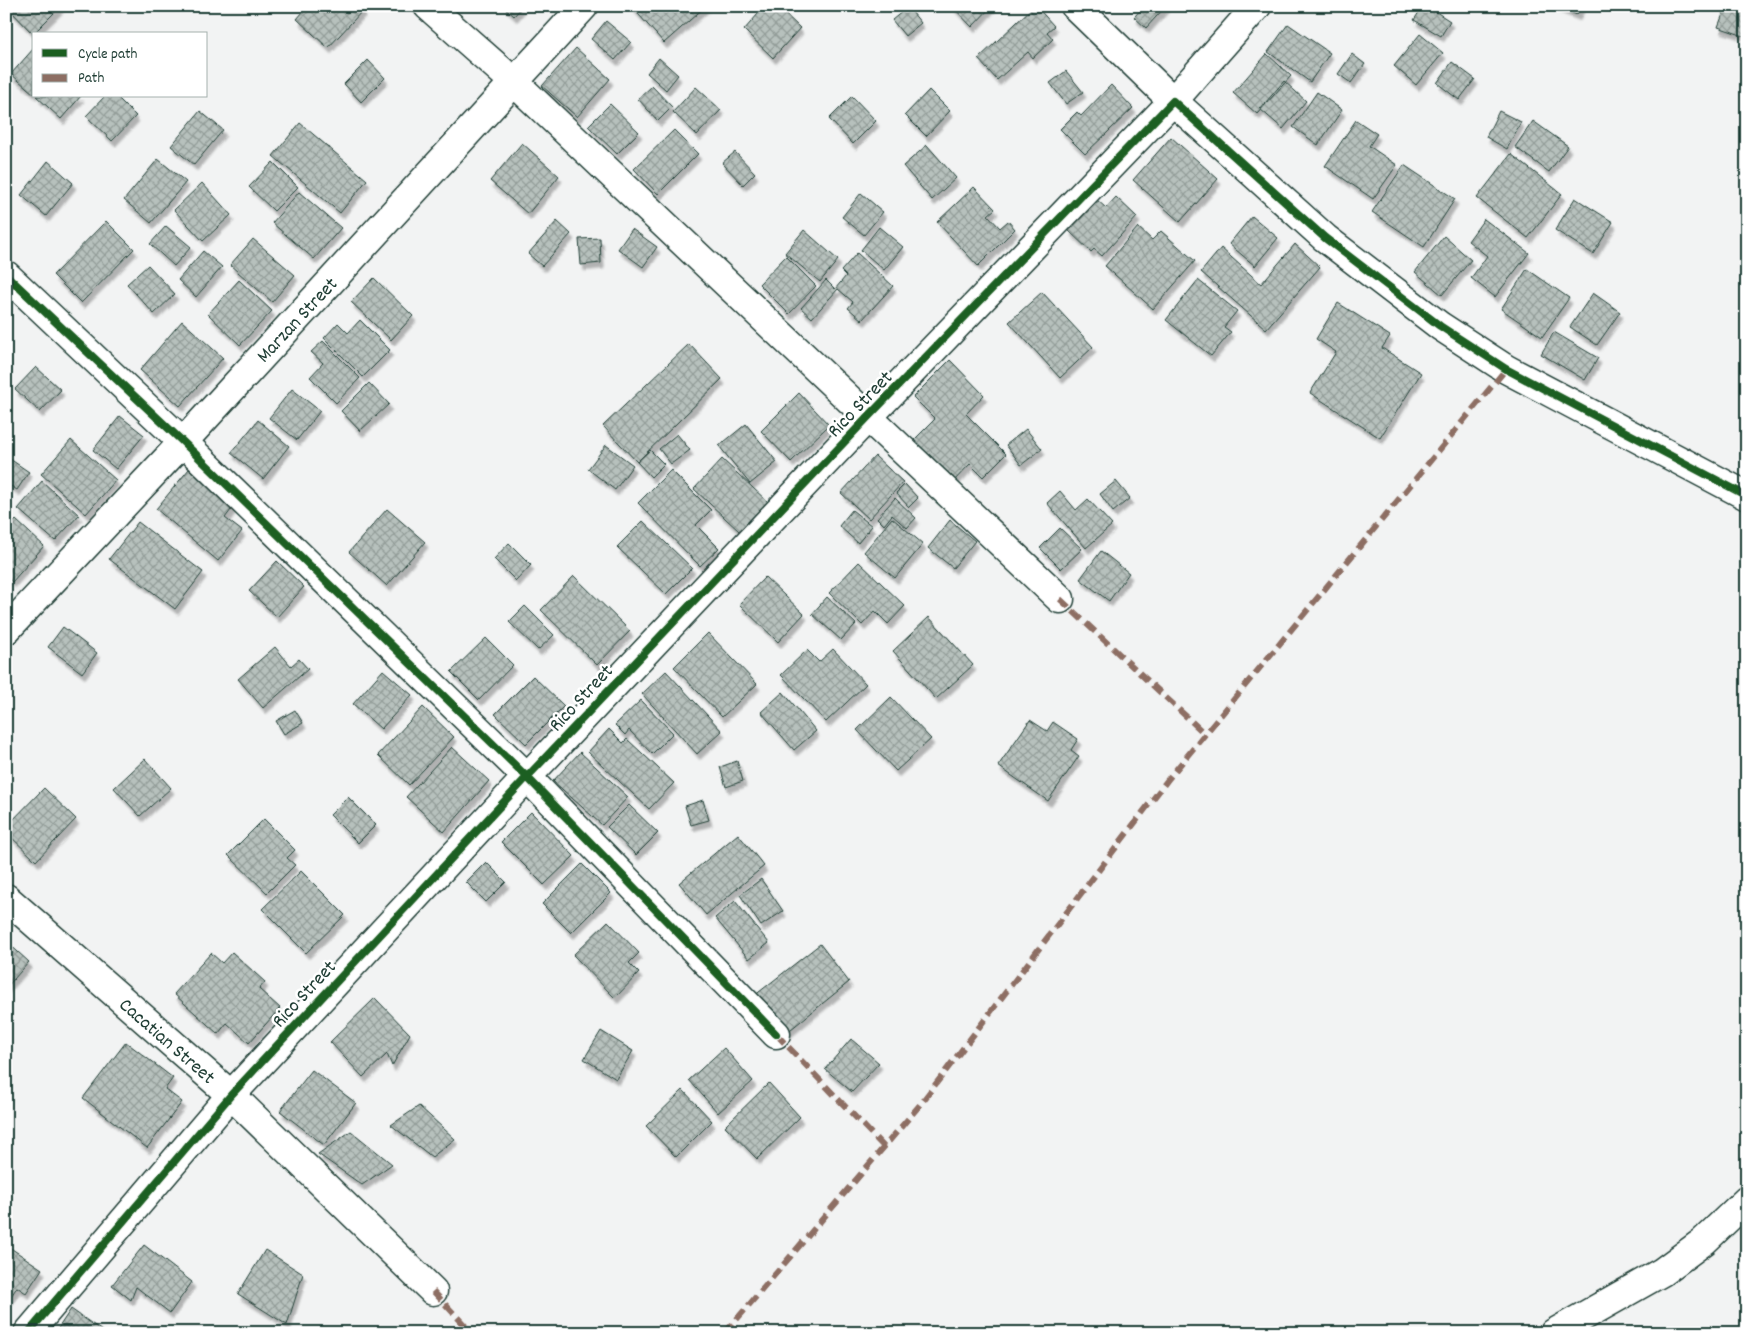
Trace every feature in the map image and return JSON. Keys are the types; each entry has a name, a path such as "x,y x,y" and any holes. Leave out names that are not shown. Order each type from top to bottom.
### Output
{"street":[{"path":"428,6 514,82 1060,599"},
{"name":"Marzan Street","path":"6,630 183,442 584,6"},
{"path":"1075,6 1173,101 1325,238 1440,326 1506,368 1747,496"},
{"name":"Rico Street","path":"28,1333 230,1095 527,777 868,417 1173,101 1257,6"},
{"path":"6,275 183,442 527,777 776,1034"},
{"name":"Cacatian Street","path":"6,898 230,1095 433,1291"},
{"path":"1554,1333 1662,1272 1704,1241 1747,1200"}],"building":[{"path":"6,6 61,6 35,32 32,33"},
{"path":"308,6 359,6 363,10 328,48 297,19"},
{"path":"503,6 523,6 514,16"},
{"path":"631,6 706,6 664,43"},
{"path":"765,6 777,6 800,28 773,58 744,30"},
{"path":"952,6 992,6 972,27"},
{"path":"1034,6 1054,26 1047,32 1053,39 1033,58 1028,52 997,80 978,59"},
{"path":"1144,6 1166,6 1146,28 1134,17"},
{"path":"1423,6 1427,6 1450,21 1441,36 1414,20"},
{"path":"1555,6 1581,6 1577,15"},
{"path":"1726,6 1747,6 1747,37 1718,27"},
{"path":"908,7 921,23 905,36 892,20"},
{"path":"606,21 631,42 615,60 591,39"},
{"path":"1288,24 1330,53 1310,82 1268,52"},
{"path":"1420,34 1443,53 1416,85 1394,66"},
{"path":"576,48 610,79 577,117 542,86"},
{"path":"32,50 32,92 11,74"},
{"path":"1267,54 1291,76 1257,114 1233,93"},
{"path":"1352,54 1365,64 1351,83 1338,74"},
{"path":"659,58 678,75 666,90 647,73"},
{"path":"368,60 385,78 361,102 344,84"},
{"path":"1452,62 1475,79 1459,100 1437,83"},
{"path":"1066,71 1083,92 1066,104 1050,83"},
{"path":"1284,81 1306,101 1283,129 1260,109"},
{"path":"1111,85 1133,108 1085,154 1060,129 1077,112 1081,116"},
{"path":"652,86 672,107 658,121 638,99"},
{"path":"696,87 721,110 697,135 673,112"},
{"path":"929,90 950,111 926,136 905,115"},
{"path":"1317,92 1342,110 1318,145 1293,127"},
{"path":"852,96 876,121 853,144 829,119"},
{"path":"38,98 79,98 61,119"},
{"path":"103,98 118,98 136,116 112,141 86,116"},
{"path":"610,104 639,132 617,154 588,126"},
{"path":"200,111 223,130 194,165 171,146"},
{"path":"1499,111 1521,122 1507,149 1486,137"},
{"path":"1356,120 1377,134 1369,146 1397,165 1373,199 1325,166"},
{"path":"1533,121 1568,146 1549,172 1515,147"},
{"path":"300,123 367,180 340,213 273,156"},
{"path":"674,130 698,154 658,194 634,169"},
{"path":"1171,137 1218,179 1180,222 1133,180"},
{"path":"522,143 559,176 528,214 490,181"},
{"path":"927,145 956,178 932,200 903,166"},
{"path":"735,152 755,173 743,185 722,163"},
{"path":"1511,154 1562,194 1528,238 1477,198"},
{"path":"158,159 186,182 151,223 124,200"},
{"path":"48,161 73,183 46,216 21,195"},
{"path":"273,162 298,187 274,211 249,187"},
{"path":"1404,165 1455,199 1424,247 1372,212"},
{"path":"202,183 231,215 203,241 174,210"},
{"path":"974,187 995,209 988,215 1000,228 1008,221 1015,229 978,266 937,222"},
{"path":"299,192 341,228 314,259 272,223"},
{"path":"861,193 883,212 864,235 842,217"},
{"path":"1116,197 1137,217 1102,256 1094,249 1091,252 1068,230 1096,199 1106,208"},
{"path":"1575,198 1613,222 1593,254 1555,230"},
{"path":"1252,216 1278,238 1255,266 1229,244"},
{"path":"1484,219 1529,253 1495,297 1471,278 1487,256 1468,241"},
{"path":"106,221 134,249 81,303 53,275"},
{"path":"557,221 571,234 542,266 528,254"},
{"path":"166,226 191,247 174,266 150,244"},
{"path":"879,227 903,247 884,270 861,250"},
{"path":"1138,227 1152,240 1161,231 1195,261 1153,309 1105,266"},
{"path":"632,229 657,247 643,267 618,249"},
{"path":"804,230 838,260 820,282 785,253"},
{"path":"1444,236 1471,260 1442,295 1415,272"},
{"path":"600,238 601,263 581,265 579,239"},
{"path":"253,239 295,275 272,302 230,265"},
{"path":"1295,244 1320,267 1266,329 1201,272 1221,248 1261,284"},
{"path":"203,251 222,267 196,297 178,280"},
{"path":"857,253 893,286 862,320 848,308 853,302 838,289 812,318 801,308 826,280 835,289 846,276 841,271"},
{"path":"786,256 816,286 789,314 759,284"},
{"path":"148,265 175,294 154,314 127,284"},
{"path":"1527,269 1569,298 1542,337 1501,309"},
{"path":"374,278 413,316 391,340 351,302"},
{"path":"239,280 272,311 240,345 208,314"},
{"path":"1198,280 1237,311 1224,327 1231,332 1211,356 1166,320"},
{"path":"1042,292 1093,347 1060,378 1009,322"},
{"path":"1593,293 1620,312 1597,345 1570,327"},
{"path":"1338,303 1390,336 1382,348 1421,373 1380,438 1310,393 1336,352 1316,339"},
{"path":"360,320 390,350 363,377 324,338 338,323 348,333"},
{"path":"182,321 223,358 180,406 140,370"},
{"path":"1554,332 1598,358 1585,380 1541,354"},
{"path":"323,341 360,378 336,403 310,377 323,363 311,352"},
{"path":"689,344 722,379 637,462 603,426"},
{"path":"950,360 984,395 966,414 1006,454 983,477 970,464 952,483 912,442 935,419 913,397"},
{"path":"36,367 61,390 40,412 15,389"},
{"path":"369,383 389,404 360,431 341,411"},
{"path":"292,389 320,411 297,440 269,418"},
{"path":"799,393 829,425 791,462 761,431"},
{"path":"120,416 144,435 116,469 93,450"},
{"path":"258,420 289,446 263,479 231,453"},
{"path":"746,424 777,462 750,484 719,446"},
{"path":"1026,429 1042,449 1021,465 1006,445"},
{"path":"677,434 690,450 671,464 659,449"},
{"path":"71,440 116,480 86,514 41,474"},
{"path":"606,445 633,465 615,490 588,469"},
{"path":"650,450 664,464 651,477 637,462"},
{"path":"875,456 903,482 869,519 841,493"},
{"path":"10,459 29,472 17,490 6,483 6,464"},
{"path":"722,459 768,502 740,532 694,489"},
{"path":"189,469 234,506 225,518 242,531 218,561 156,509"},
{"path":"671,470 711,510 696,525 719,548 700,566 638,503"},
{"path":"42,481 79,515 55,541 18,509"},
{"path":"1116,481 1130,498 1113,512 1100,494"},
{"path":"905,484 918,498 909,507 896,493"},
{"path":"1060,491 1076,510 1088,499 1112,525 1086,548 1047,503"},
{"path":"895,498 916,518 907,528 892,515 884,525 877,518"},
{"path":"387,509 425,542 387,586 349,552"},
{"path":"852,510 872,526 858,543 839,526"},
{"path":"892,518 923,544 895,578 864,552"},
{"path":"16,520 44,546 12,582 6,576 6,531"},
{"path":"950,520 975,541 953,568 928,548"},
{"path":"643,521 692,568 666,594 617,547"},
{"path":"138,522 203,572 175,609 109,559"},
{"path":"1060,528 1082,549 1061,569 1040,548"},
{"path":"509,543 531,565 516,581 494,559"},
{"path":"1101,551 1129,573 1109,601 1080,579"},
{"path":"277,561 304,587 277,617 249,591"},
{"path":"859,562 905,606 888,624 875,611 862,625 829,593"},
{"path":"574,576 630,631 597,665 541,610"},
{"path":"765,577 804,614 778,642 739,604"},
{"path":"827,597 856,624 841,640 812,614"},
{"path":"525,606 554,635 538,650 509,622"},
{"path":"929,617 973,665 936,699 893,651"},
{"path":"63,627 97,653 82,673 48,647"},
{"path":"708,633 757,684 722,717 674,667"},
{"path":"486,638 513,665 479,700 451,672"},
{"path":"275,647 291,666 299,659 308,669 263,708 238,679"},
{"path":"833,649 866,684 826,722 781,675 807,650 819,662"},
{"path":"383,670 412,695 381,729 353,704"},
{"path":"666,671 722,731 697,754 642,694"},
{"path":"533,676 564,706 526,744 495,714"},
{"path":"783,692 816,731 794,750 761,712"},
{"path":"891,697 931,739 896,771 857,730"},
{"path":"641,700 673,733 652,754 629,730 625,735 615,725"},
{"path":"423,707 454,737 409,785 378,755"},
{"path":"295,710 303,723 284,734 276,721"},
{"path":"1030,720 1047,731 1053,722 1078,739 1071,750 1079,756 1048,801 998,766"},
{"path":"609,729 623,743 627,739 674,783 649,809 588,752"},
{"path":"452,747 489,781 444,832 406,797"},
{"path":"580,752 628,797 602,825 553,781"},
{"path":"145,759 171,788 140,816 114,788"},
{"path":"737,761 743,781 726,787 720,767"},
{"path":"44,788 76,819 36,861 6,832 6,827"},
{"path":"348,797 376,825 358,843 330,815"},
{"path":"703,800 709,820 691,825 685,806"},
{"path":"629,805 658,833 636,855 607,827"},
{"path":"531,812 574,856 544,885 501,842"},
{"path":"264,819 295,850 287,858 295,865 267,893 228,855"},
{"path":"738,834 764,866 706,915 679,883"},
{"path":"486,862 506,882 486,902 466,882"},
{"path":"582,864 611,893 571,933 542,904"},
{"path":"301,871 345,915 306,953 262,909"},
{"path":"761,879 783,911 761,926 740,895"},
{"path":"735,901 769,943 749,959 715,918"},
{"path":"608,921 639,953 629,963 639,973 615,998 573,955"},
{"path":"6,941 29,962 6,988"},
{"path":"820,944 849,982 785,1034 754,996"},
{"path":"232,952 265,982 259,989 280,1008 249,1043 227,1023 218,1034 174,994 211,953 222,963"},
{"path":"375,998 410,1034 392,1066 387,1054 363,1077 330,1042"},
{"path":"601,1031 633,1051 616,1079 584,1059"},
{"path":"851,1039 879,1063 852,1092 825,1069"},
{"path":"126,1042 173,1078 165,1089 182,1102 147,1148 83,1098"},
{"path":"724,1048 753,1081 718,1113 689,1080"},
{"path":"312,1070 356,1103 324,1145 280,1111"},
{"path":"769,1083 800,1117 757,1159 725,1126"},
{"path":"683,1090 712,1121 676,1157 646,1126"},
{"path":"419,1106 455,1139 432,1157 391,1125"},
{"path":"351,1131 392,1164 362,1185 318,1154"},
{"path":"6,1245 42,1269 26,1293 17,1287 6,1304"},
{"path":"144,1245 192,1282 170,1313 136,1287 131,1300 112,1285"},
{"path":"265,1250 303,1274 287,1325 238,1294"},
{"path":"71,1309 105,1333 55,1333"}],"marked path":[{"path":"725,1333 919,1106 1169,778 1506,369"},
{"path":"1060,599 1205,734"},
{"path":"776,1034 884,1147"},
{"path":"433,1291 472,1333"}],"cycle path":[{"path":"28,1333 231,1095 527,777 868,417 1173,101 1325,238 1440,326 1506,369 1747,496"},
{"path":"6,275 183,442 527,777 776,1034"}]}
